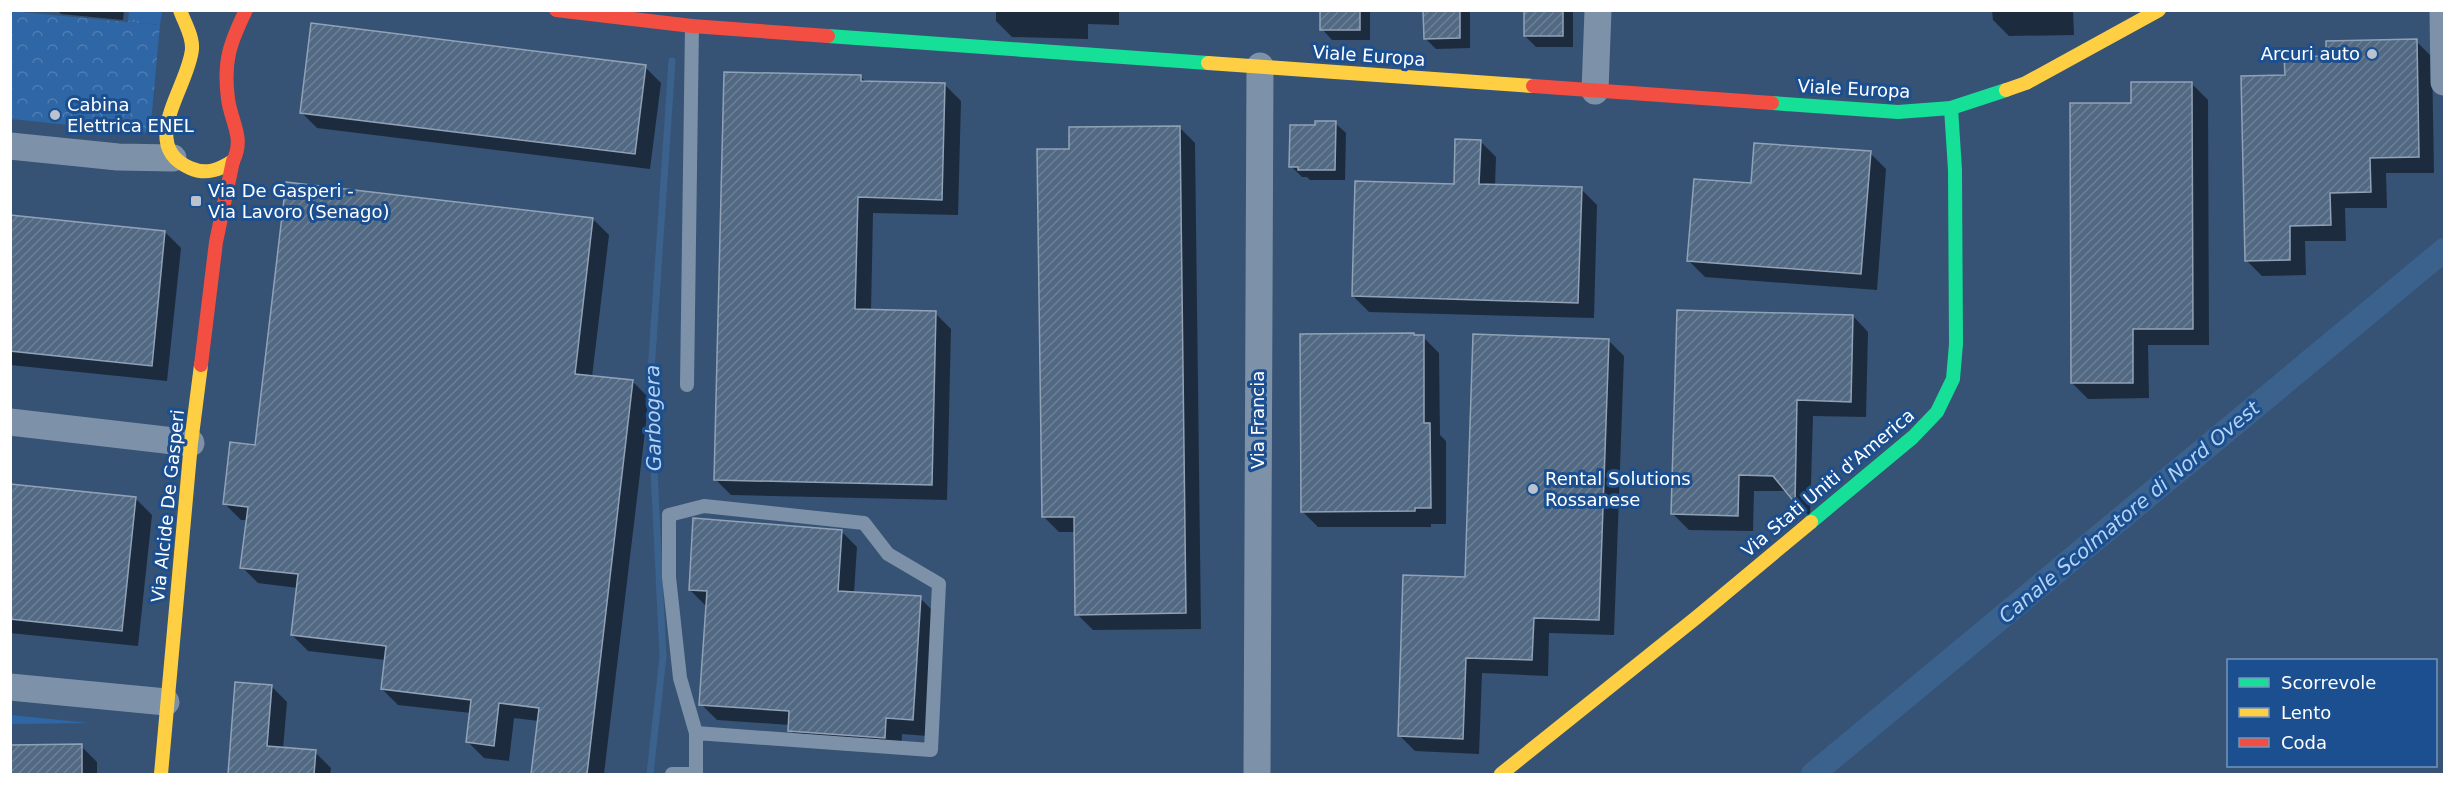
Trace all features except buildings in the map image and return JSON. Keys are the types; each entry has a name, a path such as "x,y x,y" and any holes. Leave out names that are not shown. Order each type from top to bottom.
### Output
{"street":[{"path":"177,155 164,125 190,61 192,47 180,10"},
{"name":"Via Alcide De Gasperi","path":"161,774 191,443 216,242 233,161 238,150 239,137 228,100 227,54 246,10"},
{"name":"Viale Europa","path":"555,10 692,26 1898,112 1951,108 2026,83 2159,10"},
{"path":"1595,91 1598,10"},
{"path":"2443,10 2445,82"},
{"name":"Via Francia","path":"1257,774 1260,66"},
{"name":"Via Stati Uniti d'America","path":"1501,774 1832,505 1913,437 1936,412 1953,379 1956,344 1955,170 1951,108"},
{"path":"10,146 118,157 177,155 207,173 217,171 233,161"},
{"name":"Via Alcide De Gasperi","path":"177,155 207,192 213,205 216,242"},
{"path":"10,422 191,443"},
{"path":"10,687 166,702"}],"lane":[{"path":"687,385 692,26"},
{"path":"672,774 694,774 696,733 680,678 669,577 669,515 704,506 864,523 888,555 939,584 931,750 696,733"}],"green space":[{"path":"10,11 160,25 150,133 11,119"},
{"path":"129,11 162,11 160,25 128,22"},
{"path":"11,715 89,723 11,724"}],"waterway":[{"name":"Garbogera","path":"650,774 663,657 650,387 672,61"},
{"name":"Canale Scolmatore di Nord Ovest","path":"1813,774 2444,250"}],"traffic: fast":[{"path":"828,36 1208,63"},
{"path":"1772,103 1898,112 1951,108 2006,90"},
{"path":"1811,522 1913,437 1937,412 1953,379 1956,344 1955,170 1951,108"}],"traffic: slow":[{"path":"180,10 190,34 192,49 189,64 170,114 167,130 168,145 175,158 196,170 212,170 233,161"},
{"path":"2006,90 2026,83 2159,10"},
{"path":"1208,63 1533,86"},
{"path":"161,774 191,443 201,365"},
{"path":"1501,774 1697,617 1811,522"}],"traffic: jam":[{"path":"201,365 216,242 238,145 228,99 227,63 232,43 246,10"},
{"path":"556,10 692,26 828,36"},
{"path":"1533,86 1772,103"}],"place":[{"name":"Arcuri auto","path":"2372,54"},
{"name":"Cabina Elettrica ENEL","path":"55,115"},
{"name":"Via De Gasperi - Via Lavoro (Senago)","path":"196,201"},
{"name":"Rental Solutions Rossanese","path":"1533,489"}]}
